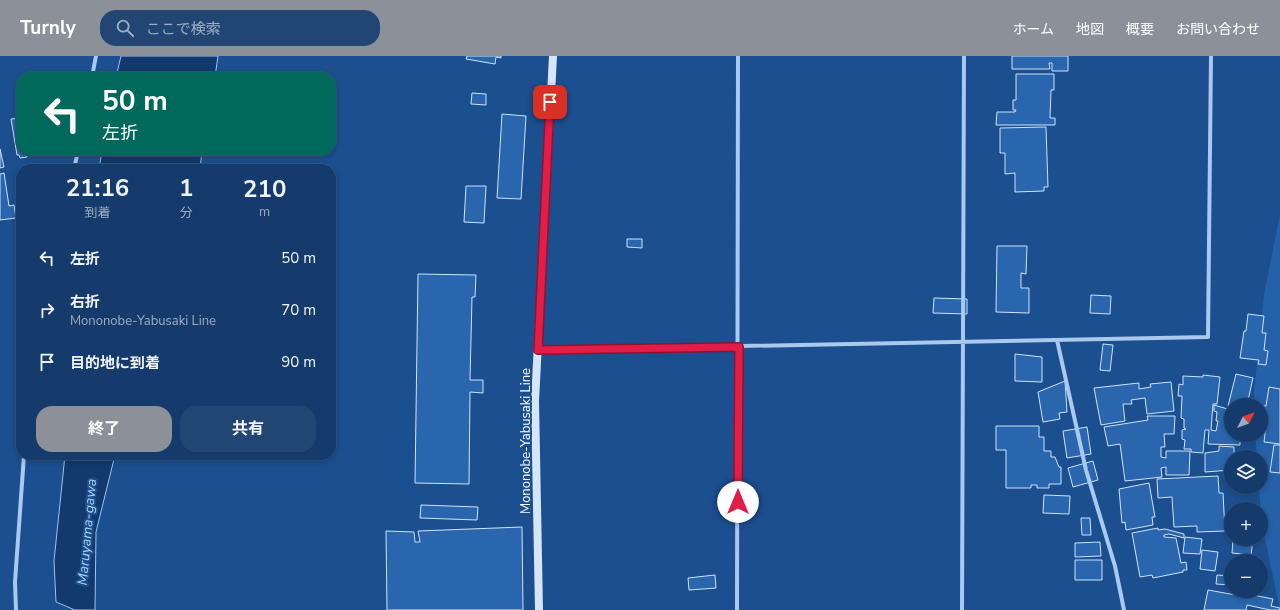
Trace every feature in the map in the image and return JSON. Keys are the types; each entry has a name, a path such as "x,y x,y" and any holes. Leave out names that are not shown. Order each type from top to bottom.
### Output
{"main road":[{"name":"Mononobe-Yabusaki Line","path":"539,610 535,401 553,56"}],"street":[{"path":"93,72 96,56"},
{"path":"737,610 739,347 738,56"},
{"path":"962,610 964,56"},
{"path":"538,350 1208,337 1211,56"},
{"path":"1057,340 1086,470 1115,566 1124,610"},
{"path":"16,610 15,582 24,460"}],"shaded area":[{"path":"1280,215 1280,610 1266,546 1268,546 1268,502 1260,502 1260,494 1268,494 1268,450 1256,450 1256,442 1268,442 1268,398 1254,398 1264,295"}],"water":[{"path":"121,56 218,56 216,72 117,72"},
{"path":"101,156 201,156 201,164 100,164"},
{"name":"Maruyama-gawa","path":"64,460 114,460 96,532 95,610 75,610 56,602 54,561"}],"building":[{"path":"467,56 501,56 501,58 496,57 495,64 466,59"},
{"path":"1012,56 1068,56 1068,71 1052,71 1052,63 1049,63 1050,69 1012,69"},
{"path":"1016,74 1054,74 1054,90 1051,90 1050,118 1055,118 1055,125 996,125 997,112 1015,112 1016,110 1013,110 1013,100 1016,100"},
{"path":"472,93 486,94 486,105 471,104"},
{"path":"502,114 526,116 521,199 497,198"},
{"path":"16,118 16,149 11,119"},
{"path":"1046,127 1048,187 1044,187 1044,191 1015,192 1015,173 1005,174 1005,153 1000,153 1000,128"},
{"path":"0,149 4,167 0,168"},
{"path":"19,156 27,156 27,157 20,158"},
{"path":"4,173 9,206 14,205 16,218 0,220 0,174"},
{"path":"466,186 486,186 484,223 464,222"},
{"path":"627,239 642,239 642,248 627,247"},
{"path":"997,246 1027,246 1026,274 1021,273 1021,288 1029,288 1029,313 996,312"},
{"path":"418,274 476,275 475,297 472,297 470,380 483,380 483,393 470,392 469,484 415,483"},
{"path":"1091,295 1111,296 1110,314 1090,313"},
{"path":"934,298 967,299 967,314 933,313"},
{"path":"1248,314 1264,316 1262,333 1266,333 1264,350 1268,351 1266,365 1258,364 1259,360 1240,358"},
{"path":"1103,344 1113,345 1110,371 1100,370"},
{"path":"1015,354 1042,357 1042,382 1015,381"},
{"path":"1236,374 1253,378 1249,398 1230,398"},
{"path":"1203,375 1220,377 1217,404 1213,404 1211,430 1216,431 1218,421 1216,421 1217,412 1214,411 1214,405 1224,408 1224,442 1240,442 1240,445 1208,444 1209,430 1205,430 1203,453 1191,452 1191,449 1184,449 1185,440 1182,439 1182,430 1186,429 1184,428 1184,419 1181,418 1182,396 1178,396 1179,384 1183,385 1183,376 1203,377"},
{"path":"1065,381 1067,412 1059,413 1060,419 1043,422 1038,392"},
{"path":"1171,382 1174,411 1147,414 1145,398 1131,400 1132,404 1123,404 1125,421 1101,425 1094,388 1139,383 1139,389 1151,387 1150,384"},
{"path":"1269,387 1280,389 1280,444 1264,442 1268,442 1267,398"},
{"path":"1147,416 1175,416 1174,434 1164,434 1165,447 1161,447 1161,457 1166,458 1166,451 1190,451 1189,475 1166,475 1166,467 1161,468 1162,477 1125,481 1120,444 1108,446 1104,427 1148,420"},
{"path":"996,426 1039,426 1039,437 1044,437 1044,451 1051,451 1051,457 1055,457 1059,467 1061,467 1061,484 1049,484 1049,488 1037,488 1037,485 1031,485 1031,488 1006,488 1006,450 996,450"},
{"path":"1087,427 1091,454 1067,458 1063,431"},
{"path":"1274,445 1280,445 1280,473 1270,472"},
{"path":"1219,446 1234,447 1234,450 1224,450 1224,471 1205,472 1205,453 1219,451"},
{"path":"1093,461 1098,480 1073,487 1068,468"},
{"path":"1218,476 1219,493 1223,493 1224,531 1197,532 1197,526 1174,527 1172,497 1158,498 1157,479"},
{"path":"1149,483 1155,517 1152,517 1153,525 1126,530 1125,522 1122,523 1119,489"},
{"path":"1044,495 1070,496 1069,514 1043,513"},
{"path":"421,505 478,507 477,520 420,518"},
{"path":"1081,518 1090,518 1091,535 1082,535"},
{"path":"522,527 523,610 387,610 386,531 414,532 415,542 420,542 418,531"},
{"path":"1158,528 1158,530 1165,529 1184,534 1184,538 1169,534 1164,535 1164,537 1176,538 1181,563 1186,562 1187,570 1153,578 1152,575 1140,577 1132,533"},
{"path":"1185,537 1202,539 1200,554 1183,553"},
{"path":"1100,542 1101,556 1075,557 1075,543"},
{"path":"1232,546 1252,546 1251,554 1232,553"},
{"path":"1202,550 1218,552 1215,571 1200,569"},
{"path":"1075,560 1102,560 1102,580 1075,580"},
{"path":"715,575 716,588 689,590 688,578"},
{"path":"1217,575 1224,576 1224,585 1216,584"},
{"path":"1208,590 1224,593 1224,598 1273,599 1271,606 1280,608 1280,610 1270,610 1247,605 1246,610 1204,610"}],"route":[{"path":"550,102 538,350 739,347 738,502"}]}
